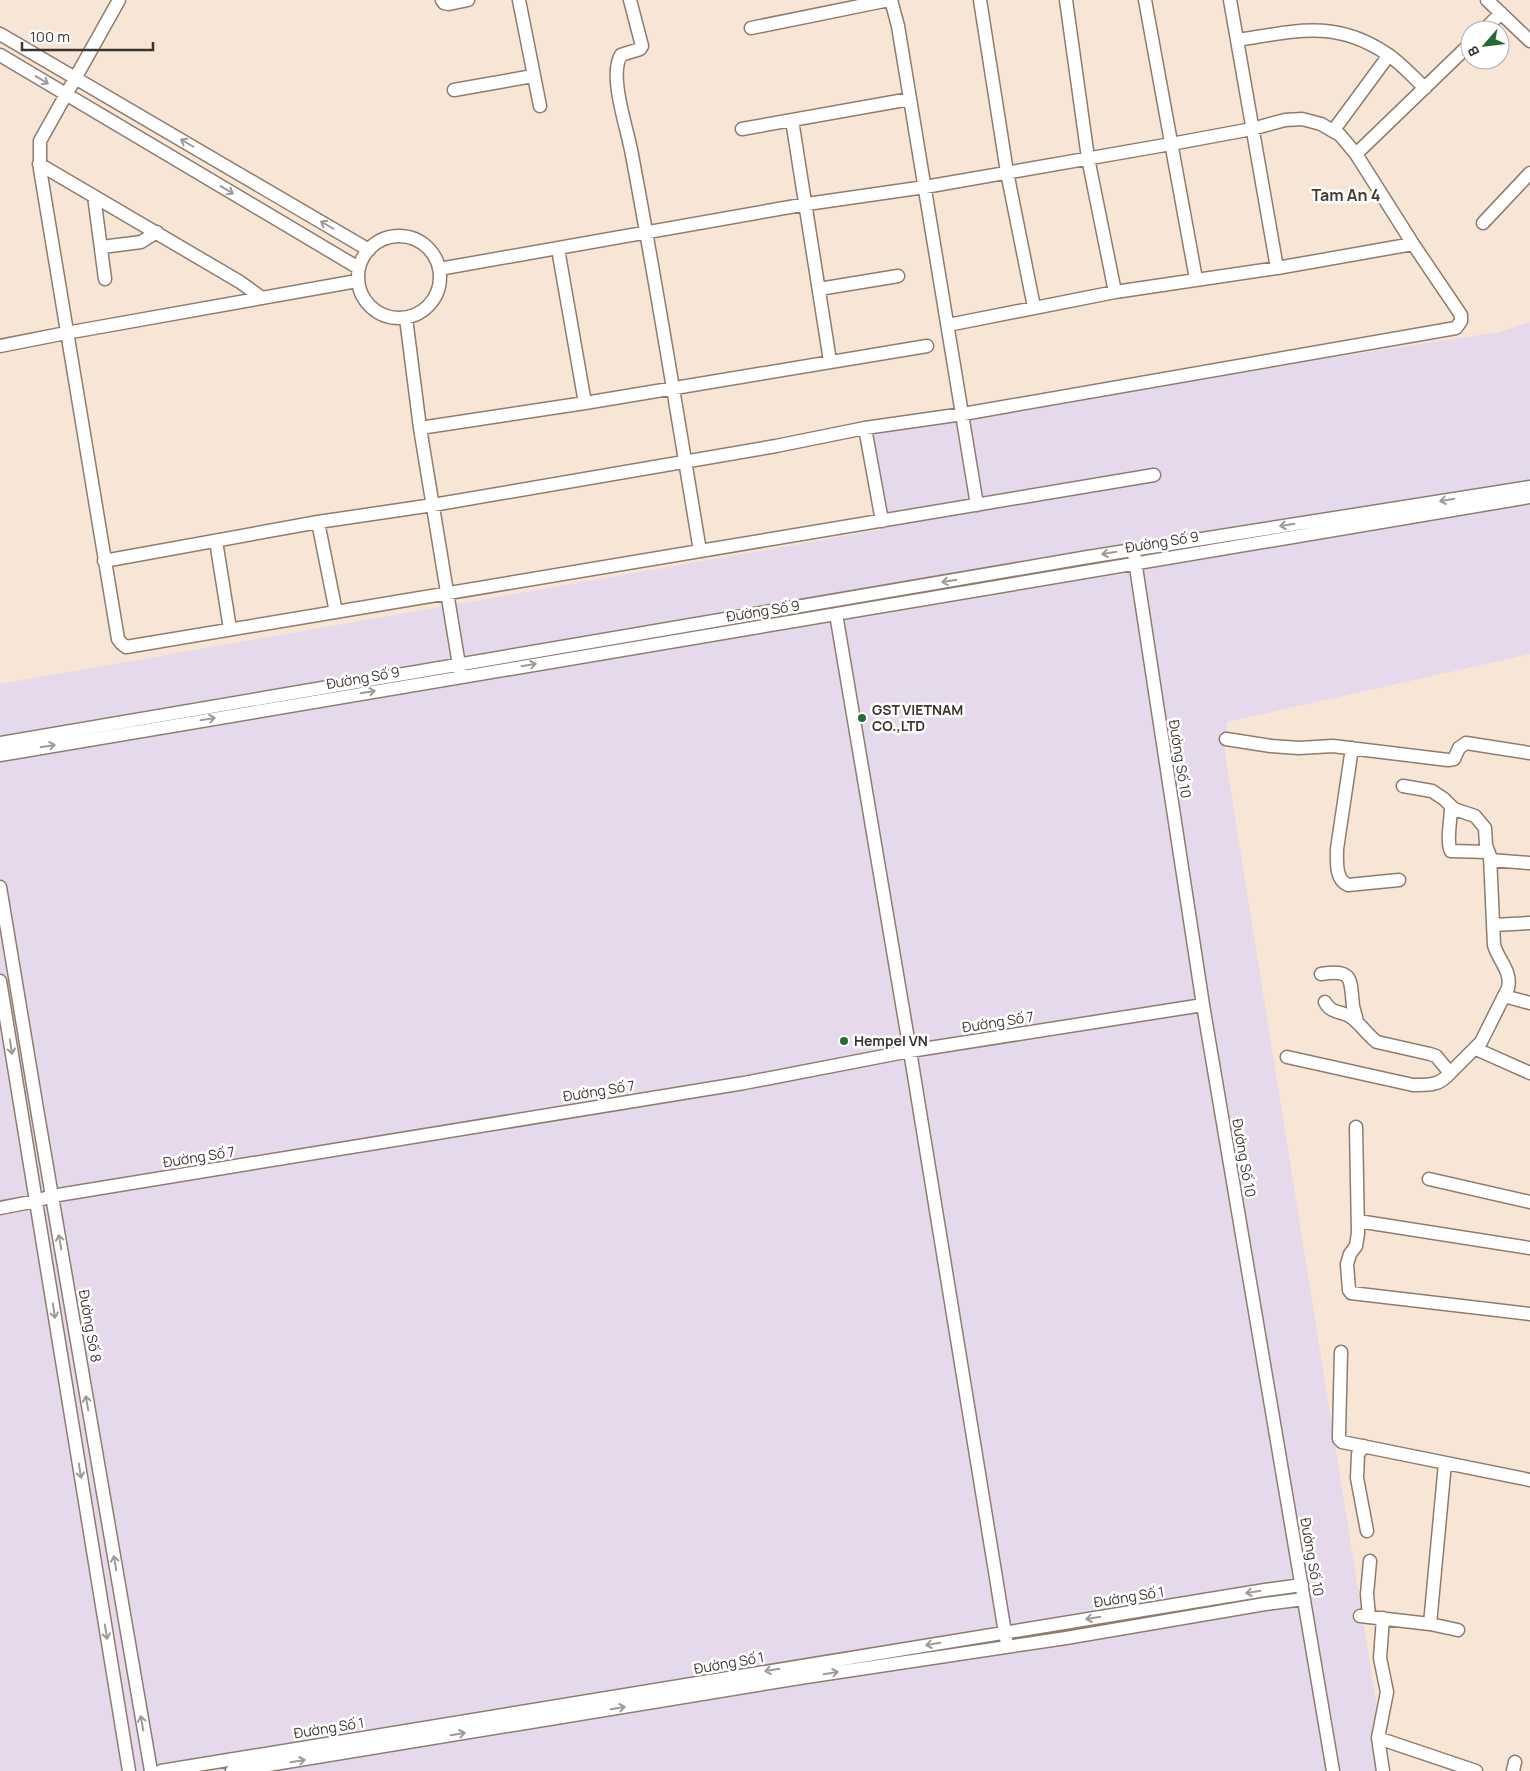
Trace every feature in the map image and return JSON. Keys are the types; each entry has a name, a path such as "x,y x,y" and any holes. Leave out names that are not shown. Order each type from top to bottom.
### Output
{"street":[{"path":"119,0 40,140 39,164 118,639 126,647 1154,475"},
{"path":"442,0 444,3 449,4 468,0"},
{"path":"519,0 540,106"},
{"path":"630,0 642,46 640,49 621,55 618,61 616,80 629,136 647,233 700,551"},
{"path":"751,28 890,0 898,26 977,505"},
{"path":"980,0 1007,172 1034,306"},
{"path":"1066,0 1088,158 1115,292"},
{"path":"1146,0 1196,279"},
{"path":"1230,0 1277,268"},
{"path":"1488,0 1530,40"},
{"path":"1494,20 1501,13"},
{"path":"1238,40 1312,29 1334,30 1369,43 1389,55 1425,88"},
{"path":"0,34 369,250"},
{"path":"1356,154 1460,54"},
{"path":"0,55 357,268"},
{"path":"1333,131 1389,55"},
{"path":"454,90 533,76"},
{"path":"742,129 910,99"},
{"path":"104,561 318,522 433,505 776,446 865,428 963,414 1456,328 1461,315 1356,154 1340,135 1321,124 1302,119 1285,120 1252,130 925,187 806,204 439,269"},
{"path":"792,120 830,361"},
{"path":"39,164 157,232 240,282 262,298"},
{"path":"1483,223 1530,173"},
{"path":"94,196 105,279"},
{"path":"102,248 140,242 157,232"},
{"path":"390,236 411,237 430,249 439,269 440,284 435,298 426,309 406,318 391,318 371,308 362,296 357,268 369,250 376,242 390,236"},
{"path":"948,325 1034,306 1196,279 1277,268 1413,244"},
{"path":"558,249 585,403"},
{"path":"819,288 898,276"},
{"path":"0,346 358,281"},
{"path":"406,318 420,428 460,670"},
{"path":"420,428 585,403 927,346"},
{"path":"865,428 882,521"},
{"name":"Đường Số 9","path":"0,755 460,670 1530,487"},
{"name":"Đường Số 9","path":"0,743 460,670 836,614 1134,556 1530,497"},
{"path":"318,522 336,612"},
{"path":"216,541 230,629"},
{"name":"Đường Số 10","path":"1134,556 1203,1005 1333,1771"},
{"path":"836,614 910,1051 1007,1646"},
{"path":"1226,738 1271,746 1299,748 1333,746 1448,760 1454,759 1462,745 1466,743 1530,753"},
{"path":"1352,748 1337,849 1340,878 1342,883 1348,885 1399,880"},
{"path":"1287,1057 1413,1085 1432,1085 1441,1082 1476,1049 1486,1034 1504,996 1510,981 1509,974 1494,945 1489,856 1485,828 1475,816 1451,808 1444,799 1432,792 1403,786"},
{"path":"1451,808 1449,848 1451,851 1529,863"},
{"name":"Đường Số 8","path":"0,887 151,1771"},
{"path":"1494,925 1530,923"},
{"path":"1322,974 1340,972 1348,977 1352,986 1353,1006 1357,1022"},
{"path":"0,982 129,1771"},
{"path":"1504,996 1530,1003"},
{"path":"1325,1002 1330,1010 1346,1015 1357,1022 1370,1038 1377,1042 1436,1056 1450,1073"},
{"name":"Đường Số 7","path":"0,1208 36,1202 52,1196 744,1083 910,1051 1203,1005"},
{"path":"1476,1049 1530,1073"},
{"path":"1356,1127 1358,1221 1356,1246 1350,1254 1347,1264 1349,1290 1354,1295 1530,1314"},
{"path":"1429,1179 1530,1202"},
{"path":"1358,1221 1530,1248"},
{"path":"1341,1352 1339,1439 1342,1442 1530,1480"},
{"path":"1364,1446 1358,1454 1357,1478 1367,1531"},
{"path":"1430,1624 1445,1463"},
{"path":"1370,1561 1364,1617 1430,1624 1458,1630"},
{"name":"Đường Số 1","path":"161,1771 1255,1591 1302,1585"},
{"name":"Đường Số 1","path":"232,1771 806,1677 1304,1599"},
{"path":"1383,1618 1380,1658 1387,1692 1378,1738 1383,1771"},
{"path":"1378,1738 1476,1771"}],"shaded area":[{"path":"1530,322 1530,654 1227,722 1225,754 1387,1771 0,1771 0,684 885,529 870,429 1499,332"}],"place":[{"name":"GST VIETNAM CO.,LTD","path":"862,718"},
{"name":"Hempel VN","path":"844,1041"}],"district":[{"name":"Tam An 4","path":"1346,195"}]}
